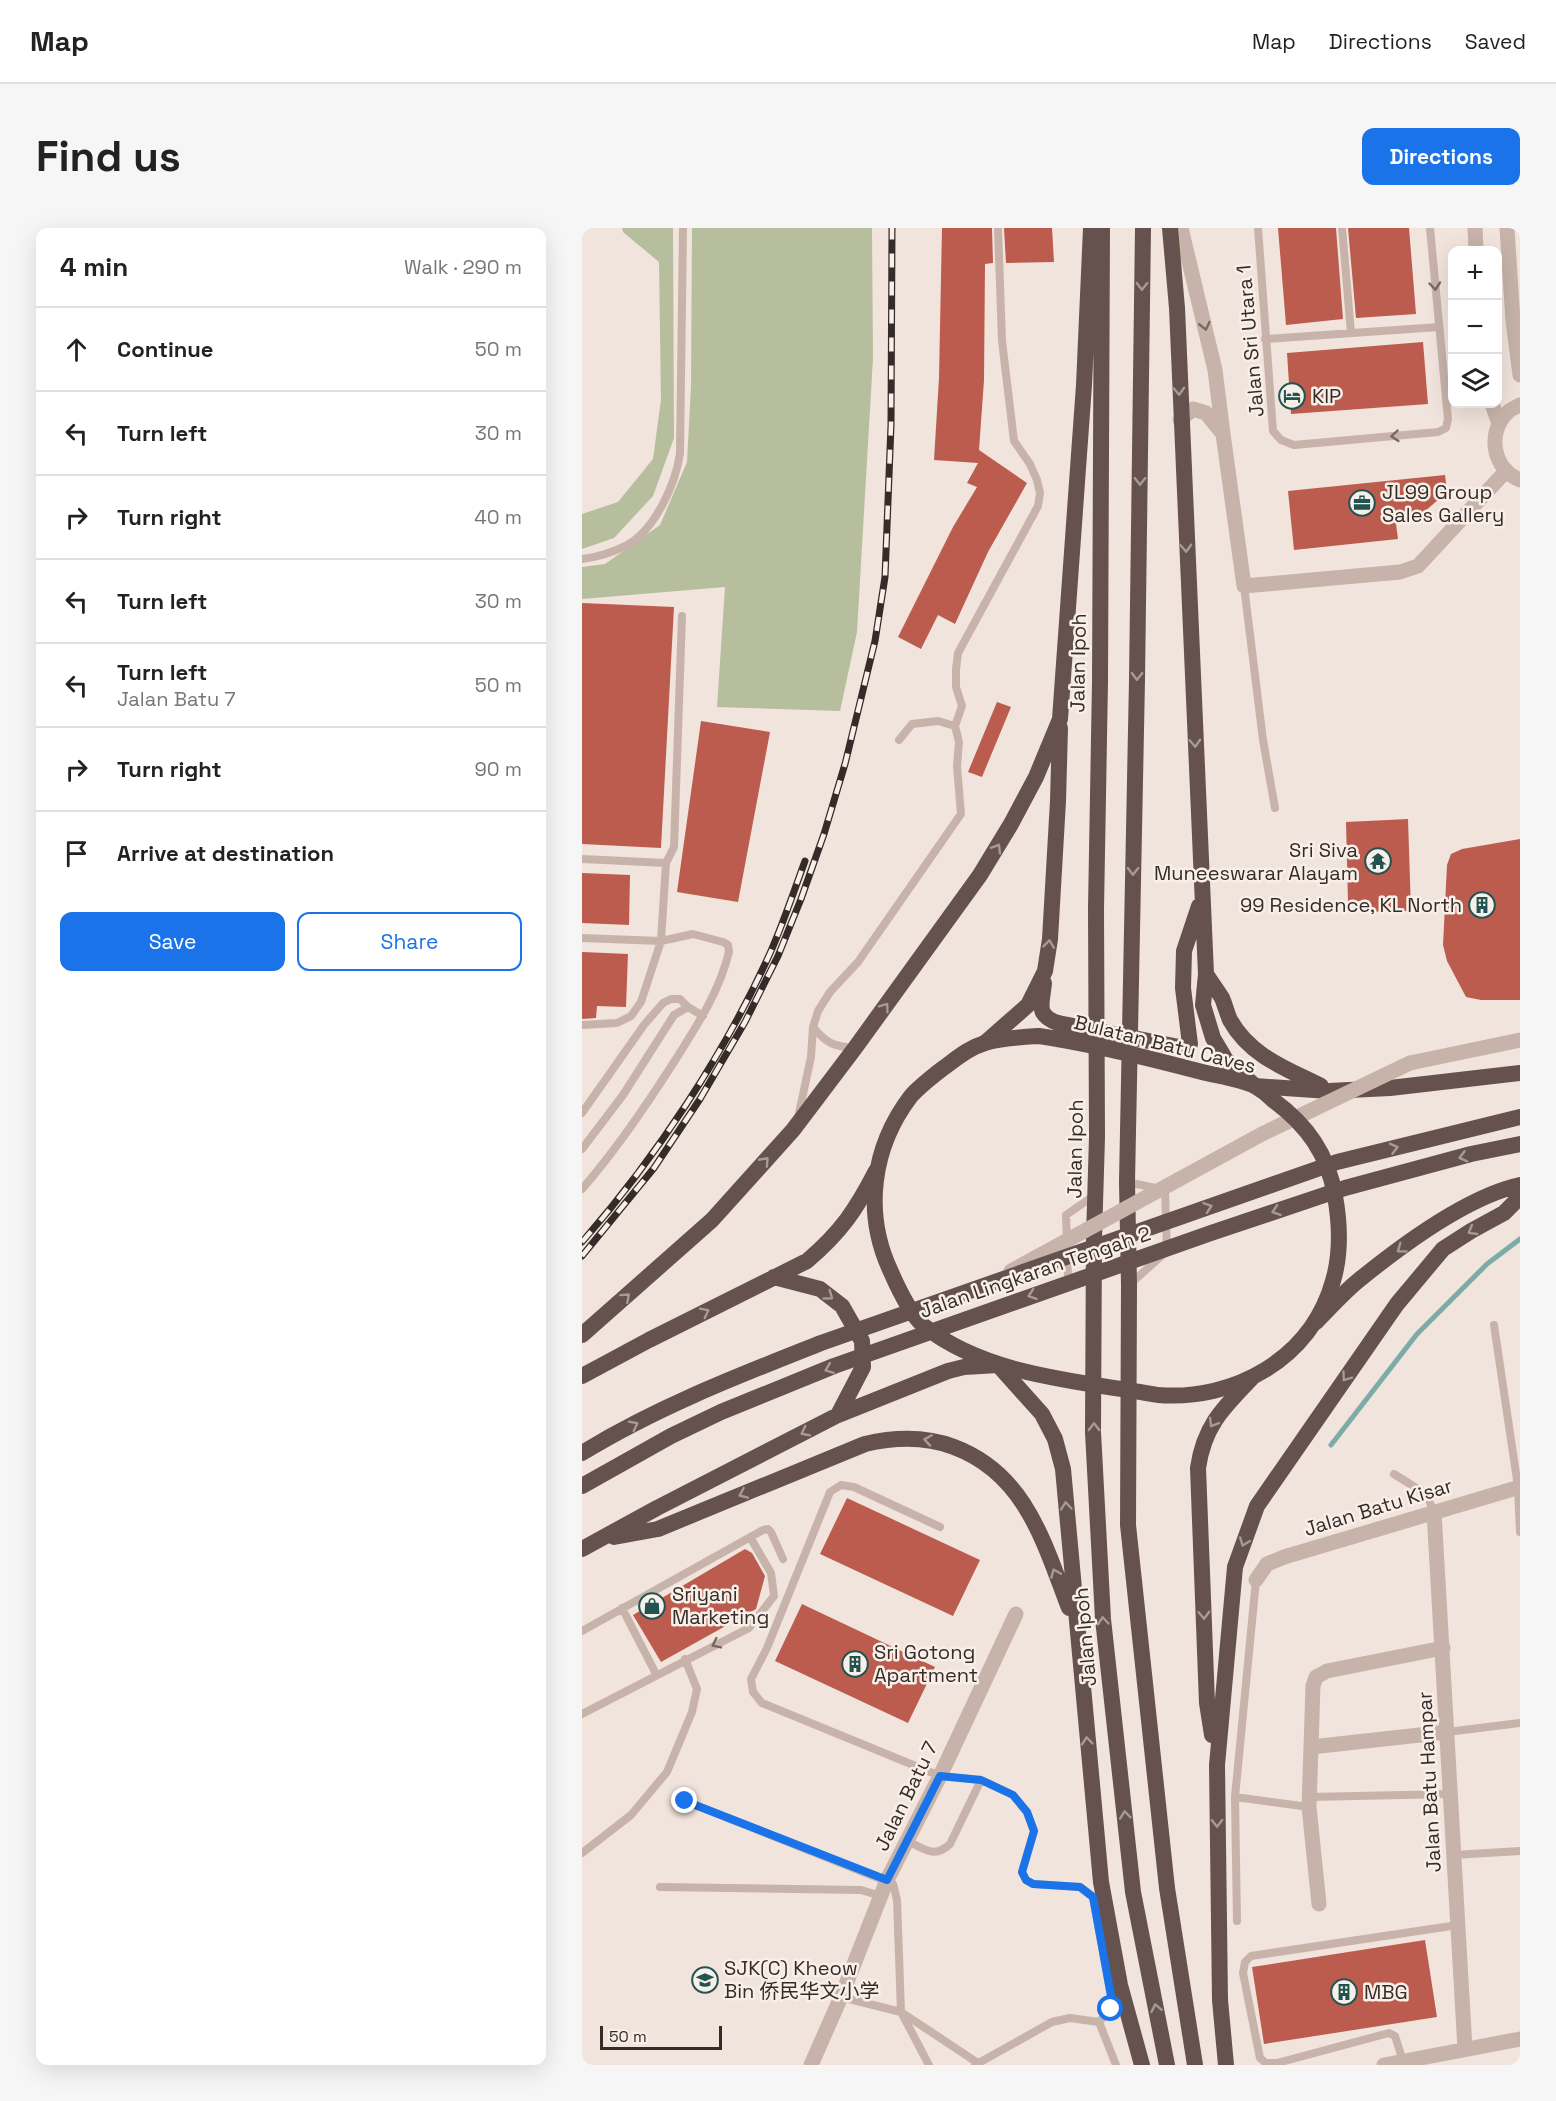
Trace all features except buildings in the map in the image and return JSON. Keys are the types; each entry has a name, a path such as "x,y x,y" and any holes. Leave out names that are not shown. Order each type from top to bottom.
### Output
{"highway":[{"path":"1091,228 1084,386 1060,719 1050,939 1042,1013 1045,1018 1058,1023 1185,1048 1190,1044 1184,988 1184,951 1203,896"},
{"name":"Jalan Ipoh","path":"1102,228 1094,1432 1103,1619 1133,1892 1167,2065"},
{"path":"1143,228 1127,1182 1128,1525 1167,1888 1195,2065"},
{"path":"1170,228 1177,308 1180,420 1203,896 1206,974 1203,1005 1213,1038 1226,1060 1255,1086 1329,1091 1390,1088 1520,1072"},
{"path":"582,1335 712,1220 793,1130 980,875 1036,777 1060,719"},
{"path":"986,1042 1028,1005 1045,971"},
{"path":"1206,974 1222,999 1230,1021 1243,1038 1257,1051 1288,1072 1329,1091"},
{"name":"Bulatan Batu Caves","path":"1039,1036 1056,1038 1175,1065 1255,1086 1300,1122 1314,1138 1330,1173 1338,1213 1339,1238 1336,1269 1327,1299 1307,1331 1283,1358 1251,1379 1214,1391 1180,1397 998,1365 957,1348 922,1324 900,1291 885,1261 879,1241 874,1197 876,1171 886,1140 912,1095 961,1055 986,1042 1039,1036"},
{"name":"Jalan Lingkaran Tengah 2","path":"582,1453 669,1407 822,1342 1337,1162 1520,1117"},
{"name":"Jalan Lingkaran Tengah 2","path":"582,1486 671,1436 721,1412 834,1366 1345,1188 1520,1143"},
{"path":"582,1376 807,1261 847,1223 876,1171"},
{"path":"1307,1331 1358,1281 1449,1215 1506,1188 1520,1185"},
{"path":"1227,2063 1220,2000 1216,1765 1235,1566 1257,1506 1397,1304 1443,1249 1504,1213 1520,1197"},
{"path":"774,1278 819,1289 842,1306 862,1341 863,1367 838,1415"},
{"path":"582,1550 657,1508 838,1415 948,1371 998,1365 1042,1414 1055,1439 1063,1469 1101,1882 1120,1984 1142,2065"},
{"path":"1216,1765 1207,1703 1198,1468 1203,1443 1215,1418 1251,1379"},
{"path":"601,1539 658,1529 865,1444 893,1439 932,1441 968,1452 1001,1475 1013,1488 1031,1516 1077,1627"}],"street":[{"path":"1182,228 1215,370 1244,586 1400,572 1418,566 1506,471"},
{"path":"1475,228 1476,246"},
{"path":"1507,228 1513,321 1520,375"},
{"path":"1520,405 1508,412 1499,424 1495,436 1498,461 1506,471 1520,480"},
{"path":"1493,408 1499,424"},
{"path":"1180,420 1193,409 1206,413 1223,434"},
{"path":"989,1283 1262,1134 1410,1063 1520,1040"},
{"name":"Jalan Batu Kisar","path":"1256,1580 1267,1564 1284,1557 1519,1487"},
{"name":"Jalan Batu Hampar","path":"1434,1512 1465,2049"},
{"name":"Jalan Batu 7","path":"811,2065 887,1880 940,1776 1016,1614"},
{"path":"1319,1904 1309,1802 1313,1686 1316,1677 1327,1671 1443,1648"},
{"path":"1311,1747 1447,1732"},
{"path":"1384,2065 1520,2039"}],"lane":[{"path":"582,559 628,545 638,537 664,502 675,478 680,453 683,228"},
{"path":"793,1130 806,1084 813,1027 818,1011 830,992 858,962 961,814 957,766 959,742 955,726 962,706 956,687 958,653 1038,506 1040,493 1037,480 1030,464 1014,441 1002,341 998,228"},
{"name":"Jalan Sri Utara 1","path":"1258,228 1274,431 1281,440 1294,445 1438,432 1446,428 1448,419 1430,228"},
{"path":"1342,228 1351,333"},
{"path":"1265,339 1439,327"},
{"path":"1244,586 1263,740 1275,807"},
{"path":"582,1025 617,1023 631,1016 641,1002 661,940 666,863 674,847 682,616"},
{"path":"899,740 912,724 938,721 955,726"},
{"path":"582,859 666,863"},
{"path":"582,938 661,940 693,934 723,942 728,945 729,952 727,963 703,1016 648,1103 607,1161 582,1189"},
{"path":"582,1113 663,1002 680,999 703,1016"},
{"path":"582,1149 623,1095 674,1016 688,1007"},
{"path":"813,1027 822,1038 831,1044 855,1048"},
{"path":"1127,1182 1165,1190 1167,1251 1129,1285"},
{"path":"1094,1291 1068,1277 1066,1215 1095,1195"},
{"path":"582,1327 599,1321"},
{"path":"1494,1325 1519,1487 1520,1533"},
{"path":"1394,1474 1426,1494 1434,1512"},
{"path":"940,1527 854,1487 841,1485 830,1492 767,1647 751,1678 753,1692 762,1703 940,1776 981,1780 1013,1795 1027,1812 1034,1831 1022,1872 1026,1880 1033,1884 1080,1887 1093,1897 1111,1996 1111,2009 1099,2022"},
{"path":"582,1631 763,1530 768,1529 783,1559"},
{"path":"582,1714 749,1628 774,1596 771,1573 750,1536"},
{"path":"1237,1921 1234,1797 1256,1580"},
{"path":"622,1608 656,1674"},
{"path":"582,1853 631,1815 667,1772 692,1712 697,1689 685,1659"},
{"path":"1447,1732 1520,1723"},
{"path":"907,1841 930,1852 938,1853 944,1849 950,1844 981,1780"},
{"path":"1234,1797 1309,1802 1451,1794"},
{"path":"685,1801 893,1884 897,1900 901,2012 929,2065"},
{"path":"1454,1855 1520,1851"},
{"path":"660,1887 861,1890 881,1896"},
{"path":"1403,2061 1395,2036 1389,2033 1277,2063 1266,2063 1260,2058 1243,1973 1245,1962 1251,1956 1458,1925"},
{"path":"841,1996 901,2012 977,2064 1052,2022 1070,2018 1099,2022"},
{"path":"1099,2022 1116,2065"}],"green space":[{"path":"622,228 673,228 674,438 653,496 614,538 582,549 582,514 618,502 653,459 661,400 659,262 623,232"},
{"path":"692,228 872,228 873,358 857,632 840,711 717,707 725,587 582,599 582,567 605,564 660,525 687,462 691,386"}],"waterway":[{"path":"1331,1445 1417,1334 1487,1264 1520,1239"}],"railway":[{"path":"582,1256 654,1168 700,1099 745,1022 778,956 824,834 845,764 875,641 885,577 891,425 892,228"},
{"path":"582,1242 636,1176 711,1066 771,951 805,861"}],"place":[{"name":"KIP","path":"1292,396"},
{"name":"JL99 Group Sales Gallery","path":"1362,503"},
{"name":"Sri Siva Muneeswarar Alayam","path":"1378,861"},
{"name":"99 Residence, KL North","path":"1482,905"},
{"name":"Sriyani Marketing","path":"652,1606"},
{"name":"Sri Gotong Apartment","path":"855,1664"},
{"name":"SJK(C) Kheow Bin 侨民华文小学","path":"705,1980"},
{"name":"MBG","path":"1344,1992"}],"route":[{"path":"685,1801 887,1880 940,1776 981,1780 1013,1795 1027,1812 1034,1831 1022,1872 1026,1880 1033,1884 1080,1887 1093,1897 1111,1996 1111,2009"}]}
